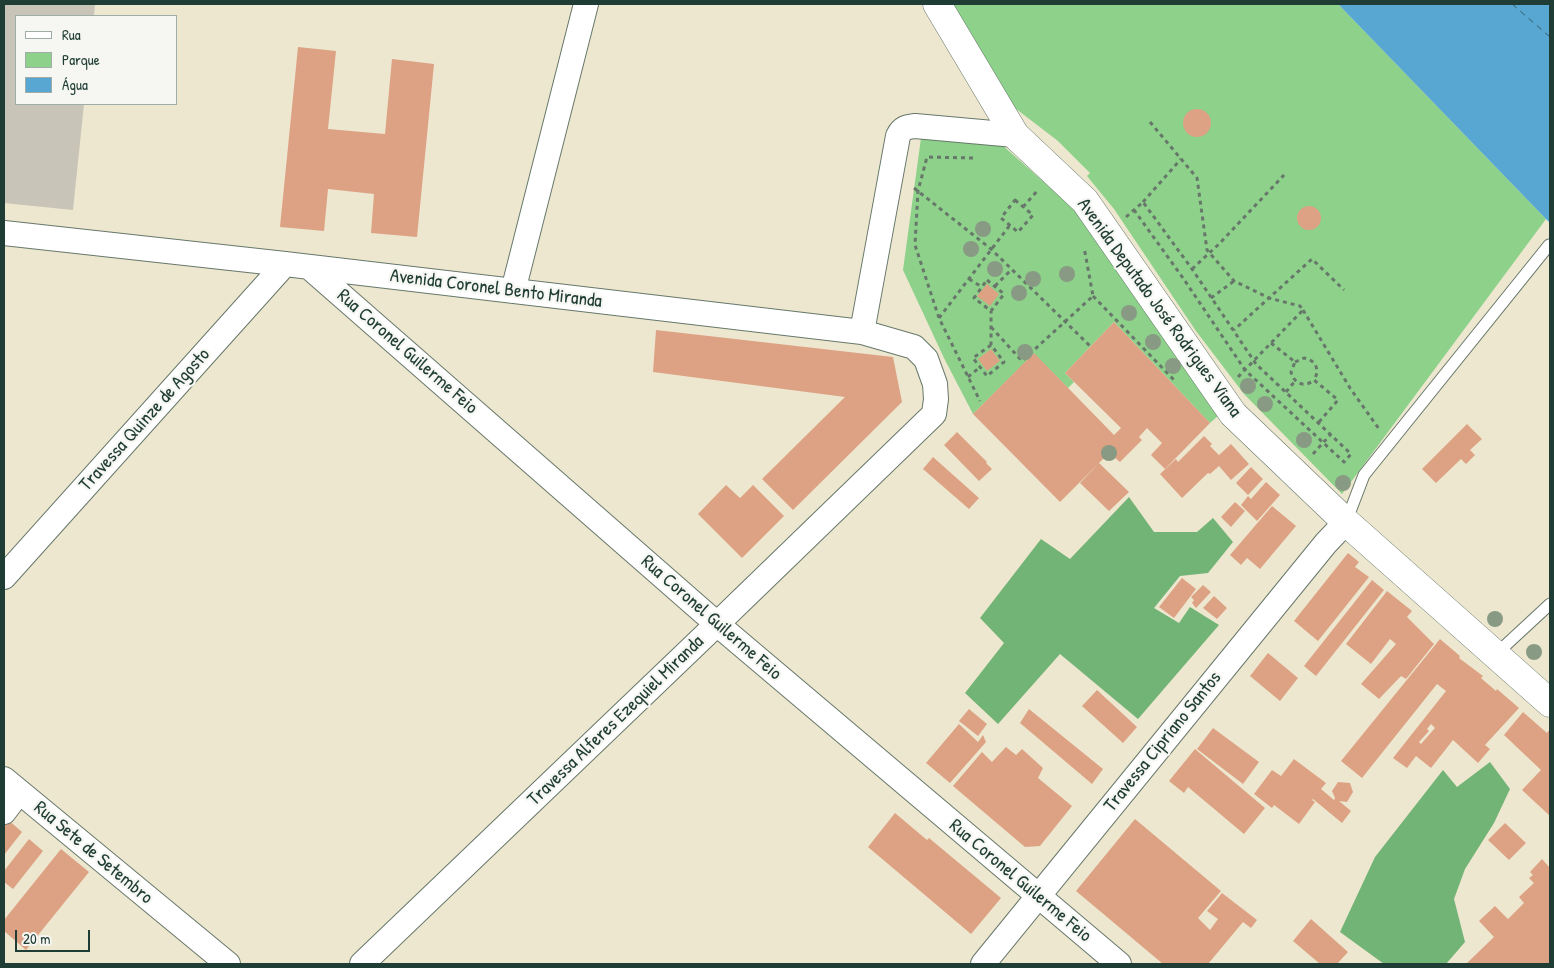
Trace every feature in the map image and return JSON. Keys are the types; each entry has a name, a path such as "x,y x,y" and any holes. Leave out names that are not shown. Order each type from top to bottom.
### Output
{"street":[{"path":"513,291 586,4"},
{"name":"Avenida Deputado José Rodrigues Viana","path":"937,4 1015,135 1084,201 1233,414 1346,522 1550,703"},
{"path":"862,332 898,136 902,129 907,126 915,126 1015,135"},
{"name":"Avenida Coronel Bento Miranda","path":"4,232 862,332 914,347 926,359 935,384 934,414"},
{"name":"Travessa Quinze de Agosto","path":"4,577 285,264"},
{"name":"Rua Coronel Guilerme Feio","path":"309,267 717,624 1119,964"},
{"name":"Travessa Alferes Ezequiel Miranda","path":"362,964 934,414"},
{"name":"Travessa Cipriano Santos","path":"983,964 1326,543 1346,522"},
{"path":"4,812 11,786"},
{"name":"Rua Sete de Setembro","path":"11,786 228,964"}],"lane":[{"path":"1346,522 1364,475 1549,245"},
{"path":"1495,656 1550,604"}],"path":[{"path":"1150,122 1197,178 1207,250 1234,280 1269,298 1300,306 1350,388 1379,429"},
{"path":"974,158 927,157 918,191 915,245 939,318 980,401"},
{"path":"1124,219 1143,202 1181,159"},
{"path":"1192,269 1210,253 1284,175"},
{"path":"1023,207 1042,186"},
{"path":"914,188 992,249 1090,346"},
{"path":"1016,200 1023,207 1033,215 1018,232 1001,218 1016,200"},
{"path":"1134,210 1183,278 1244,371 1344,462 1351,454 1254,361 1192,269 1143,202"},
{"path":"939,318 1010,225"},
{"path":"991,327 1022,361 1066,322 1093,296 1084,243"},
{"path":"1234,330 1312,259 1344,290"},
{"path":"996,286 1012,269"},
{"path":"969,279 982,287"},
{"path":"991,311 974,298 987,280 1004,294 991,311 991,344 1004,362 987,376 973,358 991,344"},
{"path":"1212,298 1234,280"},
{"path":"1244,371 1303,310"},
{"path":"1271,343 1295,362"},
{"path":"1304,358 1315,363 1318,371 1311,383 1303,384 1295,381 1291,372 1295,362 1304,358"},
{"path":"968,377 980,367"},
{"path":"1314,380 1338,400 1318,422"},
{"path":"1286,392 1295,381"},
{"path":"1309,457 1331,434"}],"shaded area":[{"path":"4,4 95,4 94,15 15,15 15,105 84,105 73,210 4,203"}],"green space":[{"path":"951,4 1338,4 1546,219 1342,494 1244,394 1196,331 1114,209 1087,176 1090,173 1058,141 1011,105"},
{"path":"921,138 1001,144 1081,215 1219,415 1210,423 1114,322 1065,373 1074,382 1068,388 1034,354 973,414 944,358 903,270"},
{"path":"1129,497 1154,532 1197,532 1213,518 1233,542 1208,573 1180,576 1154,608 1179,623 1190,607 1219,625 1138,719 1060,654 998,724 965,693 1004,643 980,618 1041,539 1070,559"},
{"path":"1490,762 1510,789 1494,823 1465,869 1454,899 1465,942 1446,964 1384,964 1340,932 1375,857 1443,770 1457,787"}],"water":[{"path":"1338,4 1550,4 1550,223 1546,219"}],"building":[{"path":"298,47 336,51 328,129 385,134 392,59 434,64 417,237 371,233 374,194 328,189 324,231 280,227"},
{"path":"1197,109 1207,113 1211,123 1207,133 1197,137 1187,133 1183,123 1187,113"},
{"path":"1304,206 1314,206 1321,213 1321,223 1314,230 1304,230 1297,223 1297,213"},
{"path":"987,284 999,294 990,306 977,296"},
{"path":"1114,322 1210,423 1165,469 1151,455 1162,443 1147,428 1139,437 1142,440 1120,462 1109,453 1060,502 973,414 1034,353 1114,435 1121,428 1065,373"},
{"path":"656,330 893,357 902,402 793,510 762,479 845,397 653,372"},
{"path":"991,349 1000,361 987,371 978,359"},
{"path":"1467,424 1482,439 1470,450 1475,455 1466,464 1461,459 1436,483 1422,469"},
{"path":"957,432 992,469 979,481 944,445"},
{"path":"1204,436 1219,455 1231,444 1249,464 1231,480 1219,466 1210,474 1208,473 1182,498 1160,474 1176,459 1178,462"},
{"path":"933,457 979,498 969,509 923,469"},
{"path":"1099,463 1129,492 1109,511 1080,483"},
{"path":"1251,467 1263,479 1248,495 1236,483"},
{"path":"1266,482 1280,495 1257,521 1241,505 1248,496 1251,499"},
{"path":"726,485 740,498 753,485 784,516 742,558 698,514"},
{"path":"1235,502 1245,511 1231,527 1221,517"},
{"path":"1272,506 1296,526 1260,569 1247,558 1241,565 1230,555"},
{"path":"1348,553 1359,562 1355,567 1369,577 1318,641 1294,621"},
{"path":"1182,578 1196,589 1174,618 1159,607"},
{"path":"1372,580 1384,590 1316,676 1304,666"},
{"path":"1203,585 1211,592 1196,608 1192,603 1194,600 1191,597"},
{"path":"1387,591 1412,611 1407,617 1434,644 1406,679 1401,676 1379,699 1361,684 1396,644 1390,639 1371,664 1346,644"},
{"path":"1214,596 1227,608 1217,619 1203,608"},
{"path":"1440,639 1460,656 1459,658 1483,676 1481,678 1519,708 1485,745 1490,749 1478,763 1453,740 1431,768 1416,756 1407,768 1393,758 1446,691 1437,684 1362,778 1341,761","holes":["1431,724 1435,728 1421,744 1419,742 1429,731 1427,729"]},
{"path":"1268,653 1298,678 1280,701 1250,676"},
{"path":"1097,690 1137,727 1123,743 1082,706"},
{"path":"969,709 987,724 978,736 959,721"},
{"path":"1029,709 1103,769 1092,784 1020,723"},
{"path":"1523,712 1547,733 1550,729 1550,816 1522,790 1541,770 1504,735"},
{"path":"959,724 978,742 983,735 986,742 950,783 926,763"},
{"path":"1213,728 1259,762 1243,784 1197,749"},
{"path":"1006,747 1016,755 1022,749 1043,768 1038,778 1072,806 1040,846 1025,847 953,786 982,752 992,762"},
{"path":"1195,749 1265,808 1244,834 1188,787 1184,793 1169,781"},
{"path":"1294,759 1326,783 1321,789 1334,800 1332,791 1338,782 1350,783 1353,792 1347,802 1339,801 1351,811 1342,823 1313,799 1315,802 1299,824 1274,805 1272,808 1254,794 1272,770 1281,776"},
{"path":"895,813 927,840 929,838 1001,898 971,934 868,847"},
{"path":"6,818 22,832 4,855 4,821"},
{"path":"1135,819 1221,891 1198,918 1210,930 1218,919 1207,911 1222,893 1257,920 1251,928 1243,922 1208,964 1163,964 1076,891"},
{"path":"1505,823 1526,843 1509,860 1488,840"},
{"path":"29,839 43,851 13,889 4,882 4,871"},
{"path":"61,849 89,872 26,950 4,931 4,920"},
{"path":"1542,859 1550,868 1550,964 1466,964 1494,937 1479,921 1495,906 1508,919 1524,903 1519,897 1534,883 1529,878 1533,875 1530,872"},
{"path":"1311,919 1348,952 1337,964 1320,964 1293,941"}],"ferry route":[{"path":"1512,4 1550,37"}]}
